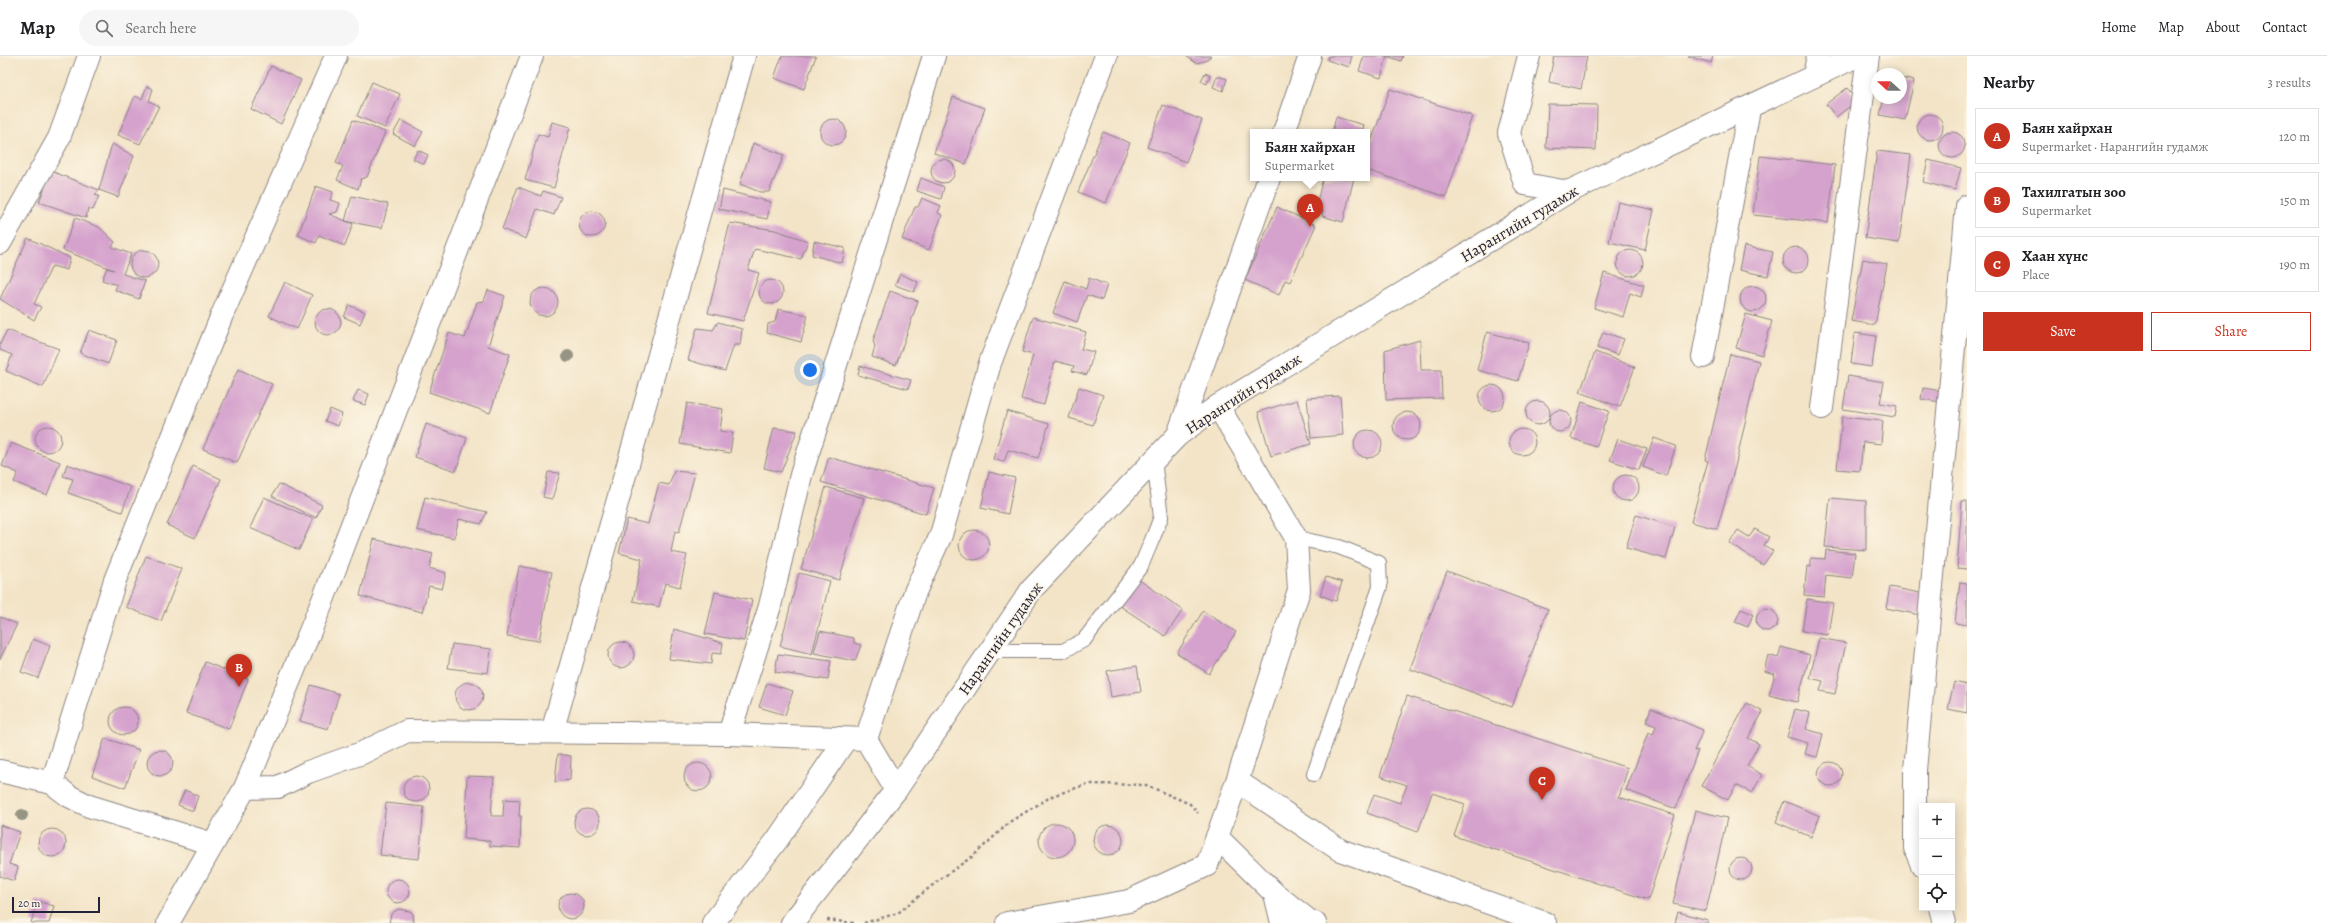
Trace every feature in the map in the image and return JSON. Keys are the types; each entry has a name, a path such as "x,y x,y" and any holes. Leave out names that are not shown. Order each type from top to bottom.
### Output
{"street":[{"path":"0,243 59,138 89,56"},
{"path":"52,784 115,580 222,315 336,56"},
{"path":"168,923 245,788 323,600 532,56"},
{"path":"552,732 744,56"},
{"path":"729,734 770,606 801,475 934,56"},
{"path":"713,923 856,739 915,592 941,535 990,363 1106,56"},
{"path":"1285,129 1310,56"},
{"path":"1529,56 1509,133 1525,184 1568,192"},
{"name":"Нарангийн гудамж","path":"792,923 896,790 1032,589 1178,435 1218,406 1568,192 1749,109 1816,66 1857,56"},
{"path":"1822,408 1868,56"},
{"path":"1703,357 1749,109"},
{"path":"1178,435 1268,181"},
{"path":"1919,858 1915,848 1914,770 1967,206"},
{"path":"1007,923 1129,900 1207,865 1237,781 1299,590 1296,538 1218,406"},
{"path":"245,788 278,787 308,772 362,753 407,731 729,734 856,739 896,790"},
{"path":"0,771 52,784 69,796 89,806 213,844"},
{"path":"1237,781 1340,850 1545,923"},
{"path":"1217,837 1275,894 1308,920 1315,923"},
{"path":"1275,894 1282,923"},
{"path":"1941,911 1944,923"}],"lane":[{"path":"989,651 1063,651 1084,640 1140,566 1161,517 1154,460"},
{"path":"1296,538 1340,547 1379,563 1380,588 1314,774"}],"path":[{"path":"864,923 898,913 939,880 973,856 1011,821 1052,796 1088,784 1146,785 1190,804 1217,837"}],"building":[{"path":"782,56 816,56 804,89 774,78"},
{"path":"1186,56 1211,56 1205,61 1196,63"},
{"path":"1329,56 1352,56 1349,67 1327,60"},
{"path":"1364,56 1387,56 1381,78 1359,71"},
{"path":"1387,56 1403,56 1401,61"},
{"path":"1554,56 1587,56 1581,89 1549,82"},
{"path":"1688,56 1713,56 1711,63"},
{"path":"271,66 301,80 281,124 251,109"},
{"path":"1205,73 1210,75 1207,84 1201,81"},
{"path":"1217,76 1227,79 1223,91 1213,87"},
{"path":"1907,79 1914,81 1905,120 1880,115 1883,104 1907,104"},
{"path":"372,82 400,94 385,128 357,116"},
{"path":"147,86 153,89 149,101 159,106 140,144 118,135 135,96 142,99"},
{"path":"1847,88 1857,101 1836,117 1826,104"},
{"path":"1390,89 1472,116 1446,197 1370,171 1370,145"},
{"path":"953,97 985,108 966,164 934,153"},
{"path":"1548,104 1597,105 1596,150 1546,148"},
{"path":"1163,105 1202,120 1186,162 1147,147"},
{"path":"1930,114 1939,118 1943,127 1939,136 1930,140 1921,136 1917,127 1921,118"},
{"path":"1336,117 1364,125 1363,129 1333,129"},
{"path":"833,119 842,123 846,132 842,141 833,145 824,141 820,132 824,123"},
{"path":"353,120 385,132 367,177 361,179 358,189 337,180 343,166 336,163"},
{"path":"401,120 423,132 415,146 393,134"},
{"path":"552,122 570,127 554,188 525,180 538,134 548,137"},
{"path":"1103,132 1130,143 1106,203 1078,192"},
{"path":"1952,132 1961,136 1965,145 1961,154 1952,158 1943,154 1939,145 1943,136"},
{"path":"753,143 784,155 769,192 760,192 740,184"},
{"path":"112,144 134,156 118,197 99,190"},
{"path":"418,150 428,155 424,164 413,159"},
{"path":"1877,151 1911,155 1899,243 1865,238"},
{"path":"1760,156 1835,165 1828,223 1753,215"},
{"path":"938,159 948,159 955,166 955,176 948,183 938,183 931,176 931,166"},
{"path":"1928,160 1961,168 1955,190 1923,182"},
{"path":"51,171 99,190 95,195 99,196 93,210 88,208 86,218 39,202"},
{"path":"921,178 944,187 941,199 917,191"},
{"path":"1322,181 1353,181 1343,222 1322,216 1323,211 1315,209"},
{"path":"316,186 333,192 330,200 340,203 337,212 329,214 353,224 345,246 319,235 316,243 298,235"},
{"path":"518,187 541,196 543,191 561,197 554,215 537,209 526,239 502,229"},
{"path":"723,190 771,202 767,219 719,209"},
{"path":"352,196 388,204 382,228 345,221"},
{"path":"922,198 941,206 938,213 942,215 929,250 902,239 915,207 918,207"},
{"path":"1618,202 1654,210 1645,250 1609,242"},
{"path":"1277,207 1316,225 1290,282 1285,280 1279,295 1245,280"},
{"path":"592,211 601,215 605,224 601,233 592,237 583,233 579,224 583,215"},
{"path":"75,218 99,227 115,242 112,247 131,254 123,274 145,281 139,299 115,290 117,285 102,280 107,268 114,270 63,250"},
{"path":"730,223 775,230 808,241 801,259 755,249 748,270 759,273 743,321 708,313"},
{"path":"28,238 70,258 67,270 52,266 34,304 41,307 34,320 0,299"},
{"path":"814,241 845,248 842,263 812,255"},
{"path":"1744,246 1773,252 1768,276 1739,270"},
{"path":"1796,247 1805,251 1809,260 1805,269 1796,273 1787,269 1783,260 1787,251"},
{"path":"144,250 154,254 158,264 154,274 144,278 134,274 130,264 134,254"},
{"path":"1630,250 1639,254 1643,263 1639,272 1630,276 1621,272 1617,263 1621,254"},
{"path":"1863,259 1887,264 1875,325 1851,321"},
{"path":"1604,273 1644,285 1641,297 1630,293 1623,317 1594,308"},
{"path":"900,274 918,282 914,292 895,285"},
{"path":"1089,278 1107,285 1102,300 1087,295 1077,322 1053,313 1065,281 1086,289"},
{"path":"771,280 780,283 783,292 780,301 771,304 762,301 759,292 762,283"},
{"path":"285,282 312,295 297,329 269,316"},
{"path":"1753,286 1762,290 1766,299 1762,308 1753,312 1744,308 1740,299 1744,290"},
{"path":"544,288 554,292 558,302 554,312 544,316 534,312 530,302 534,292"},
{"path":"488,290 505,296 488,346 510,354 490,413 429,392 449,333 465,338 477,302 484,301"},
{"path":"890,291 918,301 896,365 872,357 875,346 873,341"},
{"path":"349,305 365,312 360,324 344,317"},
{"path":"328,309 337,313 341,322 337,331 328,335 319,331 315,322 319,313"},
{"path":"778,309 808,315 801,342 767,333 768,324 775,322"},
{"path":"1746,314 1772,321 1762,355 1736,348"},
{"path":"1033,317 1086,332 1081,349 1094,352 1087,375 1072,371 1074,366 1055,361 1044,405 1021,399 1033,355 1022,352"},
{"path":"718,322 742,329 740,345 734,345 725,371 688,360 697,328 713,330"},
{"path":"7,330 59,349 43,387 6,371 12,355 0,350 0,344"},
{"path":"89,330 117,340 108,364 80,353"},
{"path":"1487,332 1529,343 1518,381 1477,370"},
{"path":"1603,332 1624,339 1618,355 1597,348"},
{"path":"1855,333 1876,336 1872,367 1851,364"},
{"path":"1420,340 1421,370 1441,370 1442,398 1386,400 1385,350"},
{"path":"1595,352 1635,367 1620,407 1580,392"},
{"path":"1730,354 1759,361 1735,467 1717,529 1691,522 1708,461 1705,460"},
{"path":"860,366 911,380 908,389 858,375"},
{"path":"238,369 272,384 237,463 203,449"},
{"path":"1848,376 1884,382 1880,403 1897,406 1895,417 1843,409"},
{"path":"1492,385 1501,389 1505,398 1501,407 1492,411 1483,407 1479,398 1483,389"},
{"path":"1079,387 1103,395 1093,425 1069,418"},
{"path":"1923,388 1942,391 1941,402 1921,399"},
{"path":"358,390 369,394 365,405 353,401"},
{"path":"1340,396 1343,435 1311,438 1307,398"},
{"path":"1297,400 1311,444 1271,456 1258,412"},
{"path":"1538,401 1546,405 1550,413 1546,421 1538,425 1530,421 1526,413 1530,405"},
{"path":"1582,402 1609,411 1596,447 1571,438"},
{"path":"687,403 723,409 720,431 733,433 730,453 680,444"},
{"path":"330,409 342,414 338,426 325,421"},
{"path":"1560,410 1568,413 1571,421 1568,429 1560,432 1552,429 1549,421 1552,413"},
{"path":"1007,411 1049,424 1038,458 1008,450 1004,462 993,459"},
{"path":"1407,412 1417,416 1421,426 1417,436 1407,440 1397,436 1393,426 1397,416"},
{"path":"1842,417 1883,421 1881,444 1863,442 1860,471 1837,469"},
{"path":"426,424 467,438 456,471 415,457"},
{"path":"48,426 57,430 61,439 57,448 48,452 39,448 35,439 39,430"},
{"path":"774,428 797,431 781,472 764,468"},
{"path":"1522,429 1531,433 1535,442 1531,451 1522,455 1513,451 1509,442 1513,433"},
{"path":"1368,430 1378,434 1382,444 1378,454 1368,458 1358,454 1354,444 1358,434"},
{"path":"1654,438 1676,446 1666,476 1643,467"},
{"path":"1618,439 1647,449 1639,470 1610,460"},
{"path":"11,443 60,462 47,495 14,482 18,473 2,466"},
{"path":"829,457 934,488 926,514 821,482"},
{"path":"67,464 131,487 122,512 68,493 73,479 63,476"},
{"path":"193,466 221,479 195,538 167,525"},
{"path":"674,471 695,473 679,532 675,531 671,552 687,555 680,587 665,583 659,607 633,601 642,559 619,553 627,519 648,524 659,483 669,485"},
{"path":"548,472 560,473 552,499 543,497"},
{"path":"989,472 1015,478 1008,514 981,508"},
{"path":"1626,475 1635,479 1639,488 1635,497 1626,501 1617,497 1613,488 1617,479"},
{"path":"279,484 322,505 316,518 272,496"},
{"path":"826,487 864,498 839,580 801,569"},
{"path":"264,497 313,519 299,550 250,528"},
{"path":"425,497 487,512 481,524 459,519 454,538 417,530"},
{"path":"1830,498 1866,501 1866,550 1825,547"},
{"path":"1962,501 1967,501 1967,569 1957,568"},
{"path":"1636,515 1675,527 1666,559 1626,548"},
{"path":"1755,529 1769,537 1764,545 1773,551 1763,565 1729,543 1738,530 1749,537"},
{"path":"974,530 985,534 989,545 985,556 974,560 963,556 959,545 963,534"},
{"path":"374,539 433,554 429,568 446,573 442,589 429,586 422,612 360,596"},
{"path":"1826,550 1855,553 1852,578 1826,575 1824,597 1804,595 1807,566 1811,567 1811,558 1825,559"},
{"path":"146,556 182,569 161,621 126,607"},
{"path":"519,566 552,572 539,641 507,636"},
{"path":"1447,571 1548,609 1512,707 1410,669"},
{"path":"799,573 830,581 812,654 780,646"},
{"path":"1326,577 1342,582 1336,601 1320,595"},
{"path":"1138,579 1183,610 1165,636 1120,606"},
{"path":"1960,582 1967,583 1967,625 1955,623"},
{"path":"1890,587 1925,594 1920,615 1886,608"},
{"path":"715,592 752,600 744,641 705,634"},
{"path":"1807,599 1833,603 1828,635 1802,631"},
{"path":"1741,609 1753,614 1748,627 1735,622"},
{"path":"1767,609 1775,612 1778,620 1775,628 1767,631 1759,628 1756,620 1759,612"},
{"path":"1203,611 1236,632 1209,674 1177,653"},
{"path":"0,617 17,624 0,659"},
{"path":"674,629 723,643 721,654 712,653 711,664 669,659"},
{"path":"820,631 854,638 854,643 861,645 855,661 814,653"},
{"path":"1819,638 1846,643 1835,694 1820,691 1823,681 1810,678"},
{"path":"33,639 50,646 38,678 21,672"},
{"path":"621,642 630,646 634,655 630,664 621,668 612,664 608,655 612,646"},
{"path":"452,644 491,649 488,673 448,668"},
{"path":"1781,647 1810,655 1797,702 1769,695 1775,674 1764,671 1768,655 1778,658"},
{"path":"778,654 831,661 828,680 775,672"},
{"path":"205,662 248,679 229,729 186,713"},
{"path":"1137,666 1141,692 1111,697 1107,671"},
{"path":"469,682 475,683 479,686 482,690 482,702 479,706 475,709 469,710 463,709 459,706 456,702 455,696 456,690 459,686 463,683"},
{"path":"1954,682 1967,685 1967,713 1948,709"},
{"path":"767,683 793,691 785,715 759,707"},
{"path":"311,685 339,694 328,729 300,721"},
{"path":"1407,696 1628,768 1619,797 1675,815 1648,900 1454,836 1465,804 1432,793 1418,832 1367,813 1374,794 1400,803 1407,785 1380,776"},
{"path":"1747,703 1763,712 1748,738 1759,744 1747,766 1762,775 1752,793 1736,785 1728,800 1701,786"},
{"path":"124,707 134,711 138,721 134,731 124,735 114,731 110,721 114,711"},
{"path":"1651,708 1703,730 1694,751 1698,750 1676,809 1626,790 1648,733 1653,735 1656,726 1646,722"},
{"path":"1795,709 1810,713 1806,729 1823,734 1817,757 1805,754 1808,743 1787,737"},
{"path":"105,738 139,750 125,788 92,776"},
{"path":"160,750 169,754 173,763 169,772 160,776 151,772 147,763 151,754"},
{"path":"558,754 571,756 570,780 555,782"},
{"path":"1830,762 1839,765 1842,774 1839,783 1830,786 1821,783 1818,774 1821,765"},
{"path":"698,763 708,767 712,777 708,787 698,791 688,787 684,777 688,767"},
{"path":"416,776 425,780 429,789 425,798 416,802 407,798 403,789 407,780"},
{"path":"467,776 494,777 491,816 503,816 504,799 520,800 520,848 490,846 490,841 464,839"},
{"path":"185,790 198,796 193,811 178,805"},
{"path":"1784,801 1820,816 1811,837 1776,822"},
{"path":"386,803 424,807 419,859 380,855"},
{"path":"587,809 597,812 600,822 597,832 587,835 577,832 574,822 577,812"},
{"path":"1695,810 1727,818 1706,911 1673,904"},
{"path":"1053,823 1059,823 1063,824 1070,830 1073,840 1072,847 1066,854 1059,857 1053,857 1049,856 1042,850 1039,843 1039,837 1040,833 1046,826"},
{"path":"0,825 20,832 9,864 18,867 14,881 0,876"},
{"path":"1108,825 1119,829 1123,840 1119,851 1108,855 1097,851 1093,840 1097,829"},
{"path":"52,829 62,833 66,843 62,853 52,857 42,853 38,843 42,833"},
{"path":"1741,858 1749,861 1752,869 1749,877 1741,880 1733,877 1730,869 1733,861"},
{"path":"393,879 403,879 410,886 410,896 403,903 393,903 386,896 386,886"},
{"path":"571,893 580,897 584,906 580,915 571,919 562,915 558,906 562,897"},
{"path":"37,901 54,906 49,923 31,923"},
{"path":"398,909 410,911 413,914 414,923 389,923 391,914"},
{"path":"1678,912 1708,920 1708,923 1675,923"}],"place":[{"name":"Баян хайрхан","path":"1310,227"},
{"name":"Тахилгатын зоо","path":"239,687"},
{"name":"Хаан хүнс","path":"1542,800"}]}
